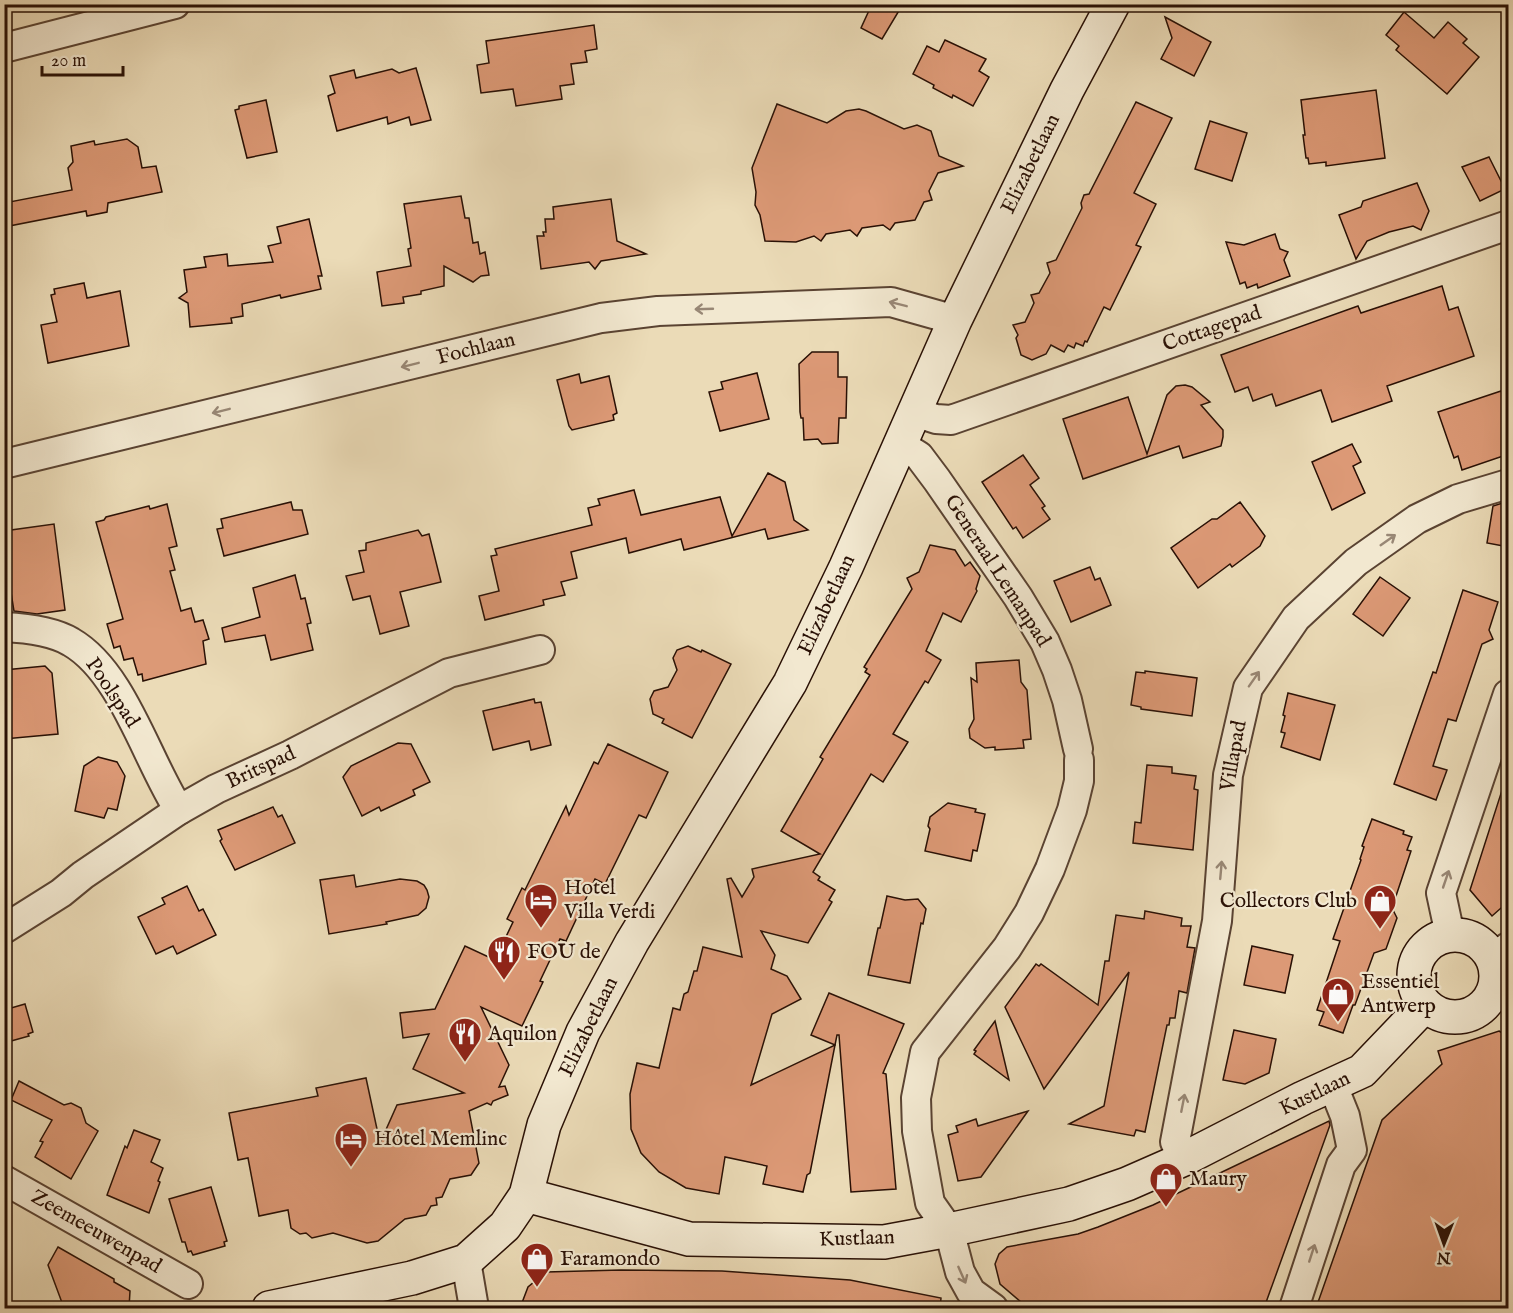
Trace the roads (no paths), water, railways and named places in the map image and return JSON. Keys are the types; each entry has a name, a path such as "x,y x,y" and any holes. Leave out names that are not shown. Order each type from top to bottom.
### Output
{"street":[{"path":"4,48 147,8 175,4"},
{"name":"Elizabetlaan","path":"526,1195 544,1125 583,1032 632,942 790,683 846,567 955,320 1067,90 1113,4"},
{"name":"Cottagepad","path":"914,412 936,419 951,420 1509,225"},
{"name":"Fochlaan","path":"4,464 601,318 658,311 891,302 955,320"},
{"name":"Generaal Lemanpad","path":"900,444 919,456 937,480 1018,597 1045,642 1067,700 1078,754 1079,781 1072,810 1050,869 1029,913 1007,948 925,1052 916,1098 917,1131 930,1203 949,1230"},
{"name":"Villapad","path":"1184,1159 1175,1142 1217,921 1228,775 1248,688 1296,618 1356,562 1417,519 1458,499 1509,484"},
{"name":"Poolspad","path":"4,627 49,634 70,641 86,653 103,671 132,719 179,810"},
{"name":"Britspad","path":"4,929 61,893 83,875 179,810 247,774 449,673 540,650"},
{"path":"1450,935 1441,893 1509,694"},
{"path":"1450,935 1467,936 1482,944 1501,970 1491,998 1483,1008 1460,1018 1435,1013 1425,1005 1414,982 1414,969 1427,946 1437,939 1450,935"},
{"name":"Kustlaan","path":"526,1195 689,1239 884,1242 949,1230 1069,1204 1127,1184 1184,1159 1303,1098 1362,1071 1425,1005"},
{"path":"1294,1308 1341,1165 1352,1150 1345,1116 1333,1086"},
{"name":"Zeemeeuwenpad","path":"4,1180 188,1284"},
{"path":"269,1308 307,1304 412,1278 466,1261 505,1226 526,1195"},
{"path":"949,1230 960,1272 971,1292 993,1308"},
{"path":"466,1261 474,1308"}],"place":[{"name":"Hotel Villa Verdi","path":"541,929"},
{"name":"Collectors Club","path":"1380,930"},
{"name":"FOU de","path":"504,981"},
{"name":"Essentiel Antwerp","path":"1338,1023"},
{"name":"Aquilon","path":"465,1063"},
{"name":"Hôtel Memlinc","path":"351,1168"},
{"name":"Maury","path":"1166,1208"},
{"name":"Faramondo","path":"537,1288"}]}
